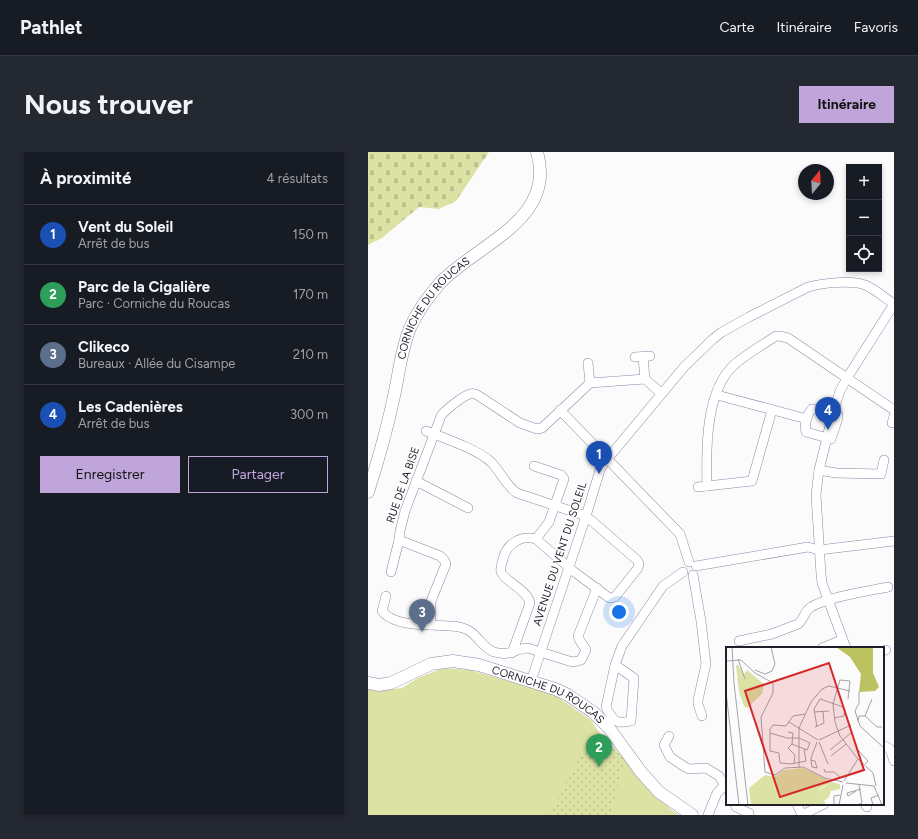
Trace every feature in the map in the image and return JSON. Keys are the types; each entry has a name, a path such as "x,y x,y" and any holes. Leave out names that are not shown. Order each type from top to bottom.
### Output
{"main road":[{"name":"CORNICHE DU ROUCAS","path":"368,492 391,410 402,354 410,328 424,304 441,283 460,265 510,229 525,214 535,197 540,177 540,159 537,152"},
{"name":"CORNICHE DU ROUCAS","path":"368,683 379,685 391,683 431,664 453,661 479,665 555,689 568,695 593,712 609,728 641,772 659,792 692,815"}],"street":[{"name":"AVENUE DU VENT DU SOLEIL","path":"531,681 600,470 607,459 684,366 718,335 749,317 808,287 827,284 857,284 872,289 894,304"},
{"path":"832,413 840,391 847,378 894,304"},
{"path":"772,410 752,481 702,487 711,415 725,376 735,364 757,348 779,336 788,338 894,410"},
{"path":"642,357 645,379 661,393"},
{"path":"588,363 590,383"},
{"path":"645,379 590,383 560,410 680,534 693,568 701,621 706,664 698,700 702,716"},
{"name":"RUE DE LA BISE","path":"431,625 431,602 446,564 440,556 399,540 405,511 416,481 429,433 444,412 471,394 479,396 520,423 537,429 542,428 560,410"},
{"path":"717,395 807,419"},
{"path":"812,409 832,413 838,416 838,418 831,439 806,432 805,428 807,419 809,412 812,409"},
{"path":"429,433 484,456 502,474 511,488 517,493 586,516 637,560 639,564 638,568 615,597 611,598 569,567 536,539 524,538 512,544 505,551 501,569 502,574 528,597 530,603 512,653"},
{"path":"826,438 819,470 816,495 819,550 822,583 844,644 828,647"},
{"path":"819,470 836,473 880,474 884,460"},
{"path":"534,466 561,475 563,478 549,522 536,539"},
{"path":"416,481 468,508"},
{"path":"391,572 399,540"},
{"path":"615,665 634,678 631,723 619,722 616,720 607,710 606,706 615,665 619,652 663,586 683,572 684,566 693,568 808,547 819,550 894,541"},
{"path":"739,641 772,634 798,624 811,607 829,600 888,587"},
{"path":"386,596 382,611 386,615 410,625 461,627 470,631 490,650 508,654 525,648 541,651 574,662 581,660 586,650 578,636 597,588"},
{"path":"669,736 664,745 670,757 689,769 706,768 719,776 726,786 717,792 708,815"},
{"path":"884,746 890,749 893,759"},
{"path":"884,754 893,759"},
{"path":"735,805 736,807 749,813"},
{"path":"797,805 802,815 822,805"}],"green space":[{"path":"368,152 489,152 456,201 439,209 419,207 382,238 368,245"},
{"path":"443,668 470,670 553,694 591,720 598,731 670,809 679,815 368,815 368,689 376,691 402,688 418,678"},
{"path":"598,731 625,760 610,815 550,815 570,773"}],"place":[{"name":"Les Cadenières","path":"828,430"},
{"name":"Vent du Soleil","path":"599,474"},
{"name":"Clikeco","path":"422,632"},
{"name":"Parc de la Cigalière","path":"599,767"}]}
